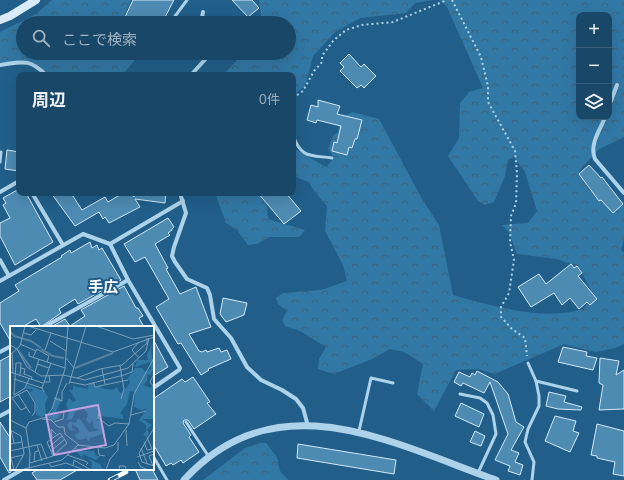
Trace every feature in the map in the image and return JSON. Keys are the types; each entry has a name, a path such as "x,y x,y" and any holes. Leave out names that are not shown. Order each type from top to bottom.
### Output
{"main road":[{"path":"0,20 10,16 36,0"}],"street":[{"path":"202,16 203,12"},
{"path":"194,72 205,60"},
{"path":"0,65 27,62 36,65 43,72"},
{"path":"612,98 617,85"},
{"path":"604,120 593,145 592,152 595,158 624,193"},
{"path":"0,192 16,182"},
{"path":"34,196 63,245"},
{"path":"181,196 186,213 174,247 172,256 175,262 187,279 207,288 210,295 214,319 231,338 247,367 261,380 282,390 296,400 303,408 308,426"},
{"path":"110,244 183,201"},
{"path":"0,281 83,234 110,244 153,326"},
{"path":"0,260 9,276"},
{"path":"46,326 128,280"},
{"path":"154,328 180,368 154,387"},
{"path":"0,352 10,347"},
{"path":"0,416 10,411"},
{"path":"184,480 210,458 238,440 257,432 308,426 339,427 359,431 418,450 496,480"},
{"path":"4,480 21,470"}],"lane":[{"path":"175,16 187,0"},
{"path":"296,141 300,150 306,154 332,158"},
{"path":"0,162 1,152"},
{"path":"528,363 536,381 539,406 528,429 525,442 534,462 532,480"},
{"path":"359,431 371,378 393,383"},
{"path":"536,381 577,391"},
{"path":"460,394 480,398 487,404 493,415 496,434 478,474"},
{"path":"186,422 210,458"},
{"path":"154,458 167,480"}],"path":[{"path":"296,96 303,91 314,71 322,62 322,56 339,34 354,27 393,22 447,0"},
{"path":"452,0 481,58 488,86 488,102 515,151 517,173 516,203 511,216 510,242 514,260 509,293 501,307 501,317 512,329 525,338 528,363"}],"green space":[{"path":"52,0 131,0 124,16 32,16"},
{"path":"259,0 433,0 415,3 406,13 360,18 335,32 313,56 305,86 296,93 296,72 226,72 237,60 296,60 296,16 261,16"},
{"path":"440,0 624,0 624,137 599,149 579,171 588,189 613,210 624,205 624,239 621,250 624,253 624,344 615,348 596,352 564,344 495,374 478,369 456,370 434,411 417,394 423,364 404,352 390,349 372,359 334,374 318,369 319,359 326,347 300,331 285,326 282,320 287,311 277,303 276,298 283,293 321,290 347,281 343,265 325,231 327,206 314,191 309,182 296,177 296,150 326,167 334,158 328,149 333,136 338,132 339,119 352,112 379,119 422,199 439,225 453,295 508,309 537,313 568,313 584,309 593,294 579,267 557,259 517,254 509,232 502,225 528,223 537,211 525,172 514,157 508,160 505,176 494,202 485,205 478,201 448,156 459,138 460,103 469,92 483,88 447,7"},
{"path":"16,24 16,60 135,60 125,72 46,72 32,62 0,62 0,32"},
{"path":"216,196 260,196 267,206 268,219 305,230 299,237 269,237 257,244 248,245 237,230 226,223"},
{"path":"260,443 266,443 277,457 280,471 288,480 203,480 245,448"}],"building":[{"path":"133,0 174,0 166,16 125,16"},
{"path":"232,0 252,0 259,8 249,16 247,16"},
{"path":"349,54 361,67 364,64 376,76 364,88 361,85 357,88 340,71 344,67 340,63"},
{"path":"318,100 340,106 337,114 362,120 357,139 355,139 352,148 349,147 347,155 332,151 334,142 337,143 341,126 317,120 316,123 307,120 311,105 318,107"},
{"path":"7,150 16,152 16,171 5,169"},
{"path":"589,165 601,178 602,177 623,204 613,213 601,200 599,201 579,174"},
{"path":"16,191 16,196 28,196 53,242 15,265 0,236 0,223 10,218 3,205 6,203 3,198"},
{"path":"53,196 73,196 82,210 105,197 108,202 118,196 166,196 165,203 135,199 140,207 109,223 105,217 103,219 99,212 75,226"},
{"path":"261,196 288,196 301,211 284,224"},
{"path":"168,218 174,227 168,233 170,235 155,244 168,268 166,269 180,294 196,287 211,327 189,334 199,351 202,352 206,350 207,352 219,348 221,352 227,350 231,359 208,369 209,370 201,375 181,343 178,344 156,307 169,299 145,257 135,262 124,244"},
{"path":"90,242 92,248 97,245 99,250 102,248 121,280 78,304 75,299 59,309 61,313 42,326 40,326 36,319 24,326 10,326 10,340 0,323 0,303 19,291 15,285 62,257 61,256 70,250 71,253"},
{"path":"571,264 574,268 577,266 582,273 578,276 597,299 590,305 587,302 579,309 570,298 562,305 554,293 531,307 518,287 539,274 546,284"},
{"path":"124,286 136,308 138,308 143,316 139,318 143,326 70,326 85,316 81,310"},
{"path":"223,298 247,303 244,315 226,322 220,314"},
{"path":"65,319 70,326 53,326"},
{"path":"154,341 168,367 154,375"},
{"path":"563,347 587,352 586,356 597,358 593,370 558,362"},
{"path":"10,356 10,397 0,402 0,361"},
{"path":"600,358 619,361 616,375 624,370 624,409 599,410 603,385 599,383"},
{"path":"477,371 498,382 508,394 516,422 524,427 511,450 519,453 515,462 523,465 520,475 508,471 510,466 495,460 508,434 490,382 484,393 463,383 461,386 454,382 459,372 470,377 472,373 475,375"},
{"path":"193,377 210,402 207,403 216,414 194,429 188,420 184,420 183,423 191,435 189,437 199,452 183,463 181,460 173,465 171,463 166,466 154,446 154,398 182,379 185,382"},
{"path":"549,392 566,396 564,402 582,407 581,410 558,409 546,406"},
{"path":"461,403 484,414 479,427 455,416"},
{"path":"555,416 576,421 573,431 579,433 570,452 545,441"},
{"path":"0,422 10,437 11,472 9,473 0,457"},
{"path":"597,424 624,431 624,476 613,474 615,462 591,455"},
{"path":"475,431 485,436 481,446 470,442"},
{"path":"298,444 396,460 394,474 297,458"},
{"path":"36,470 77,470 60,480 37,480 32,473"},
{"path":"135,470 153,470 158,480 140,480"}],"railway":[{"path":"110,480 126,472"}],"district":[{"name":"手広","path":"103,286"}]}
